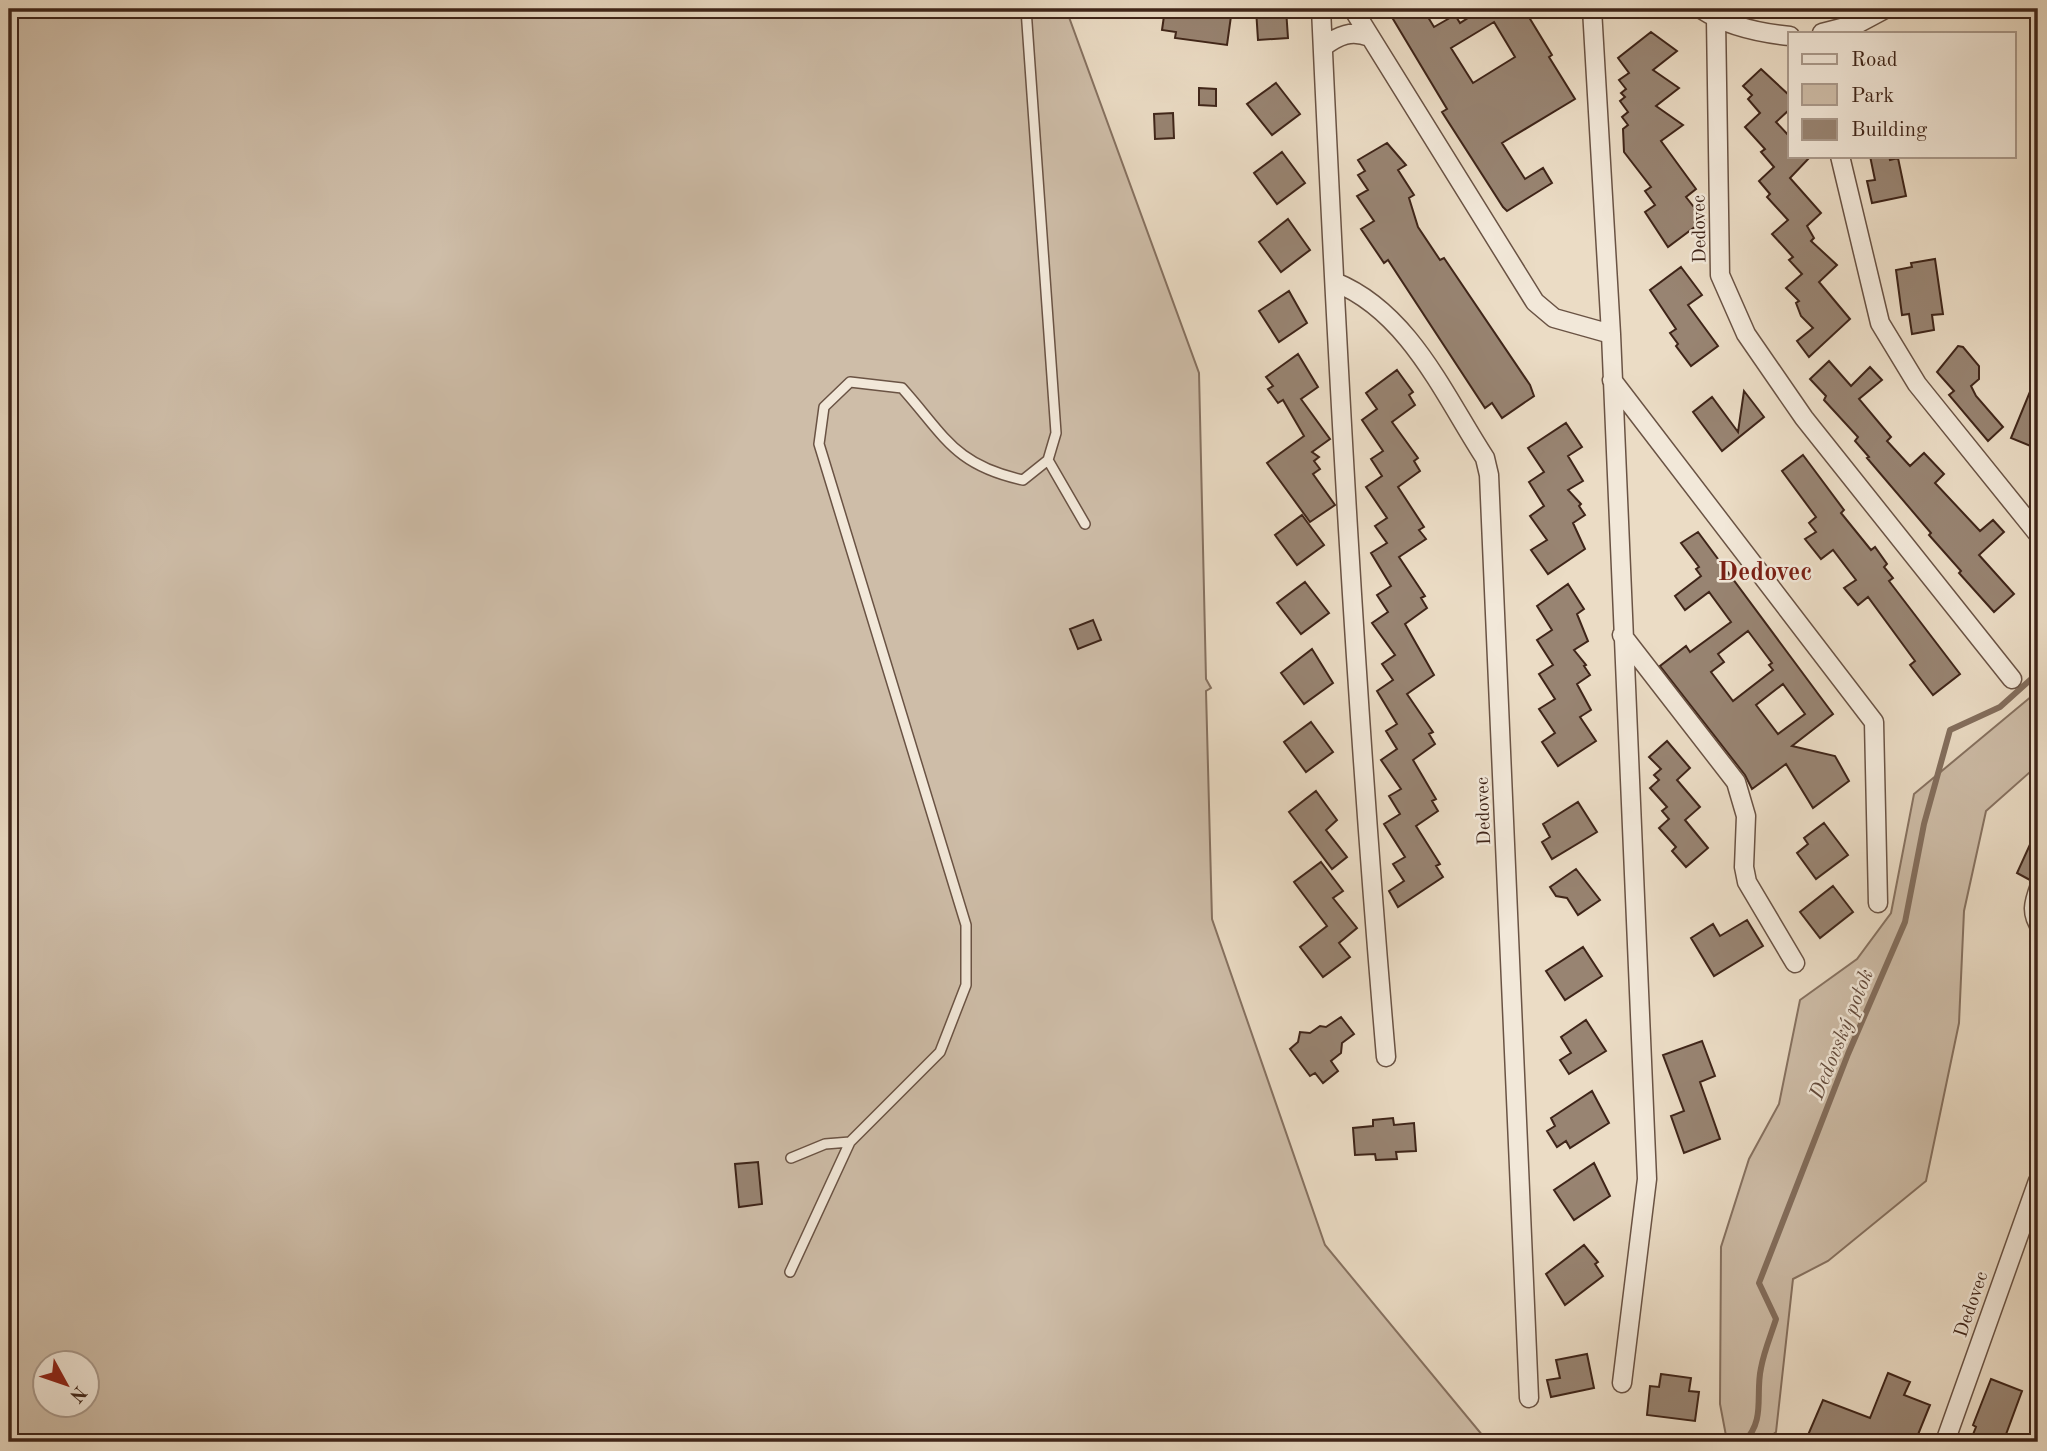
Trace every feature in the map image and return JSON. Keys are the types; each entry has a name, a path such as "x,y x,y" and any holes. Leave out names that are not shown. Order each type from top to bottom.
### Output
{"street":[{"path":"1321,9 1335,282 1386,1057"},
{"path":"1353,9 1535,302 1555,318 1611,334"},
{"path":"1592,9 1611,334 1647,1180 1622,1383"},
{"path":"1830,32 1852,29 1885,9"},
{"name":"Dedovec","path":"1788,36 1759,32 1708,14 1720,275 1746,334 1804,418 2012,678"},
{"path":"1759,32 1788,50"},
{"path":"1323,47 1346,34 1359,33 1370,37"},
{"path":"1840,158 1880,323 1917,384 2038,534"},
{"name":"Dedovec","path":"1335,282 1355,290 1375,305 1407,337 1485,458 1489,475 1529,1398"},
{"path":"1612,380 1874,722 1878,903"},
{"path":"1622,635 1736,782 1746,816 1744,867 1747,882 1795,963"},
{"name":"Dedovec","path":"1945,1442 2038,1181"}],"lane":[{"path":"790,1272 850,1142 940,1052 966,985 966,925 819,444 824,407 850,382 902,388 953,450 992,473 1023,480 1048,460 1056,433 1026,9"},
{"path":"1048,460 1085,524"},
{"path":"2036,883 2028,905 2032,923 2038,932"},
{"path":"791,1158 825,1144 850,1142"}],"green space":[{"path":"9,9 1066,9 1199,373 1206,679 1211,688 1206,691 1212,919 1325,1245 1488,1442 9,1442"},
{"path":"2038,691 2038,765 1986,811 1964,911 1959,1023 1926,1181 1828,1261 1793,1279 1776,1432 1764,1442 1727,1441 1720,1404 1721,1247 1749,1159 1779,1104 1800,1000 1857,959 1891,913 1914,794"}],"building":[{"path":"1165,9 1232,9 1227,45 1175,38 1176,32 1162,30"},
{"path":"1256,9 1286,9 1288,38 1258,40"},
{"path":"1387,9 1423,9 1434,27 1455,15 1460,23 1482,9 1524,9 1575,99 1502,143 1525,179 1543,168 1552,183 1507,211 1442,112 1447,109","holes":["1494,22 1515,57 1473,83 1451,48"]},
{"path":"1651,32 1677,51 1653,70 1679,88 1656,106 1683,125 1661,141 1696,189 1686,197 1704,220 1668,247 1645,212 1655,205 1645,191 1651,187 1624,152 1623,129 1628,125 1622,117 1628,112 1620,101 1625,97 1621,93 1626,89 1619,80 1629,73 1618,58"},
{"path":"1761,69 1788,94 1788,111 1776,122 1788,135 1788,158 1809,158 1790,178 1821,213 1807,226 1814,238 1811,241 1837,265 1819,282 1850,319 1809,357 1797,341 1813,328 1801,316 1796,303 1799,301 1786,288 1802,274 1789,260 1793,257 1772,234 1788,220 1767,197 1770,194 1759,181 1774,167 1761,152 1765,149 1745,127 1760,113 1748,99 1752,95 1743,86"},
{"path":"1276,83 1300,114 1272,135 1247,104"},
{"path":"1199,88 1216,89 1216,106 1199,105"},
{"path":"1173,113 1174,138 1155,139 1154,114"},
{"path":"1387,143 1406,165 1398,170 1414,195 1409,198 1418,227 1440,260 1444,258 1530,385 1534,396 1502,418 1492,403 1485,408 1388,260 1384,263 1361,229 1374,221 1357,196 1368,190 1358,175 1365,171 1358,160"},
{"path":"1282,152 1305,183 1277,204 1254,173"},
{"path":"1870,158 1898,158 1906,196 1872,203 1867,181 1875,180"},
{"path":"1288,219 1310,250 1281,272 1259,242"},
{"path":"1935,259 1943,314 1932,315 1934,330 1912,334 1909,314 1902,315 1896,270 1912,267 1911,263"},
{"path":"1681,267 1702,295 1688,305 1718,346 1691,366 1670,333 1676,329 1650,290"},
{"path":"1289,291 1307,323 1279,342 1259,311"},
{"path":"1958,346 1963,347 1979,366 1979,379 1971,386 1976,396 2003,427 1988,441 1949,395 1954,391 1937,372"},
{"path":"1298,354 1318,387 1301,399 1330,439 1312,452 1319,457 1314,461 1320,469 1313,474 1335,505 1310,522 1267,463 1304,436 1283,400 1278,403 1268,389 1273,386 1266,377"},
{"path":"1829,361 1851,386 1870,367 1882,380 1859,399 1891,437 1887,441 1910,466 1924,453 1944,474 1935,483 1980,531 1993,520 2004,532 1979,555 2014,594 1994,612 1959,573 1961,571 1929,535 1931,533 1867,458 1869,457 1855,441 1858,437 1824,400 1826,396 1810,379"},
{"path":"1397,370 1413,392 1409,395 1415,405 1392,422 1418,458 1414,461 1420,471 1398,487 1424,527 1419,530 1426,539 1399,557 1425,596 1421,598 1427,608 1405,624 1434,675 1407,694 1433,732 1429,734 1435,744 1413,760 1436,799 1432,801 1438,811 1416,826 1440,864 1436,866 1443,877 1398,907 1389,891 1404,881 1393,864 1405,857 1384,824 1400,814 1389,796 1401,789 1381,760 1397,749 1386,731 1397,724 1377,691 1393,680 1382,664 1395,655 1372,623 1388,612 1377,595 1391,586 1371,553 1387,543 1375,526 1387,518 1366,487 1382,476 1371,459 1383,451 1362,420 1377,409 1366,393"},
{"path":"2038,372 2038,449 2011,438"},
{"path":"1744,391 1764,417 1722,451 1693,412 1712,397 1738,432"},
{"path":"1566,423 1582,447 1568,456 1583,481 1568,490 1581,504 1579,506 1585,515 1573,523 1585,549 1548,574 1531,550 1547,540 1530,516 1544,506 1529,482 1544,472 1528,448"},
{"path":"1803,455 1844,510 1841,513 1871,550 1875,547 1887,564 1884,567 1893,578 1889,581 1960,674 1933,695 1910,665 1915,661 1868,597 1858,605 1844,588 1856,580 1833,550 1821,559 1805,539 1816,532 1809,523 1816,517 1782,471"},
{"path":"1302,515 1324,545 1297,565 1275,535"},
{"path":"1698,532 1833,714 1792,746 1835,756 1849,781 1813,808 1786,764 1752,789 1745,775 1660,666 1686,646 1690,652 1731,622 1709,592 1685,610 1675,596 1701,576 1696,569 1699,567 1681,543","holes":["1748,631 1772,663 1769,665 1773,670 1733,701 1711,672 1724,662 1718,654","1783,684 1805,714 1778,734 1756,705"]},
{"path":"1305,582 1329,613 1301,634 1277,603"},
{"path":"1568,584 1584,609 1577,614 1588,641 1574,650 1590,675 1577,684 1591,710 1580,717 1596,741 1558,766 1542,742 1555,733 1539,709 1555,699 1539,674 1553,665 1537,640 1552,630 1537,606"},
{"path":"1093,620 1101,640 1078,649 1070,629"},
{"path":"1312,649 1333,683 1304,704 1281,673"},
{"path":"1311,722 1333,752 1306,772 1284,742"},
{"path":"1667,741 1690,768 1677,780 1700,807 1685,820 1708,848 1686,867 1672,851 1676,847 1659,828 1669,819 1662,811 1667,807 1650,788 1659,780 1654,775 1661,769 1649,757"},
{"path":"1316,791 1337,820 1326,830 1347,857 1332,869 1289,812"},
{"path":"1578,802 1597,832 1552,859 1542,842 1550,837 1543,824"},
{"path":"1824,823 1848,855 1816,879 1797,853 1808,844 1804,838"},
{"path":"2038,827 2038,876 2030,880 2017,873"},
{"path":"1321,862 1343,891 1333,898 1357,928 1339,943 1350,957 1323,977 1300,947 1327,926 1294,882"},
{"path":"1576,869 1600,900 1578,915 1567,898 1556,896 1550,887"},
{"path":"1833,886 1853,912 1820,938 1800,912"},
{"path":"1747,920 1763,946 1714,976 1691,938 1713,924 1720,936"},
{"path":"1583,947 1602,976 1565,1000 1546,971"},
{"path":"1341,1017 1354,1034 1342,1043 1341,1053 1331,1061 1338,1071 1323,1083 1315,1073 1310,1076 1290,1049 1298,1042 1300,1032 1310,1033"},
{"path":"1586,1020 1606,1051 1569,1074 1560,1060 1571,1053 1561,1037"},
{"path":"1702,1041 1715,1076 1700,1082 1720,1139 1684,1153 1671,1116 1684,1111 1663,1055"},
{"path":"1592,1091 1609,1123 1570,1148 1566,1141 1557,1147 1547,1131 1555,1126 1551,1118"},
{"path":"1393,1118 1394,1125 1414,1123 1416,1151 1396,1152 1397,1159 1376,1160 1375,1154 1355,1155 1353,1128 1373,1126 1373,1120"},
{"path":"758,1162 762,1204 739,1207 735,1164"},
{"path":"1594,1163 1610,1196 1574,1220 1554,1190"},
{"path":"1584,1245 1598,1262 1595,1264 1603,1276 1565,1305 1546,1274"},
{"path":"1587,1354 1594,1388 1551,1397 1547,1380 1560,1378 1556,1360"},
{"path":"1888,1373 1910,1382 1904,1395 1930,1405 1915,1442 1805,1442 1823,1400 1870,1418"},
{"path":"1661,1374 1691,1378 1689,1391 1699,1392 1695,1421 1647,1415 1650,1386 1659,1387"},
{"path":"1991,1379 2022,1391 2005,1437 2000,1436 1998,1442 1970,1442 1976,1427 1973,1425"}],"waterway":[{"name":"Dedovský potok","path":"1744,1442 1755,1425 1759,1378 1776,1319 1759,1283 1848,1054 1905,922 1924,824 1950,730 2000,707 2038,673"}],"district":[{"name":"Dedovec","path":"1765,571"}]}
